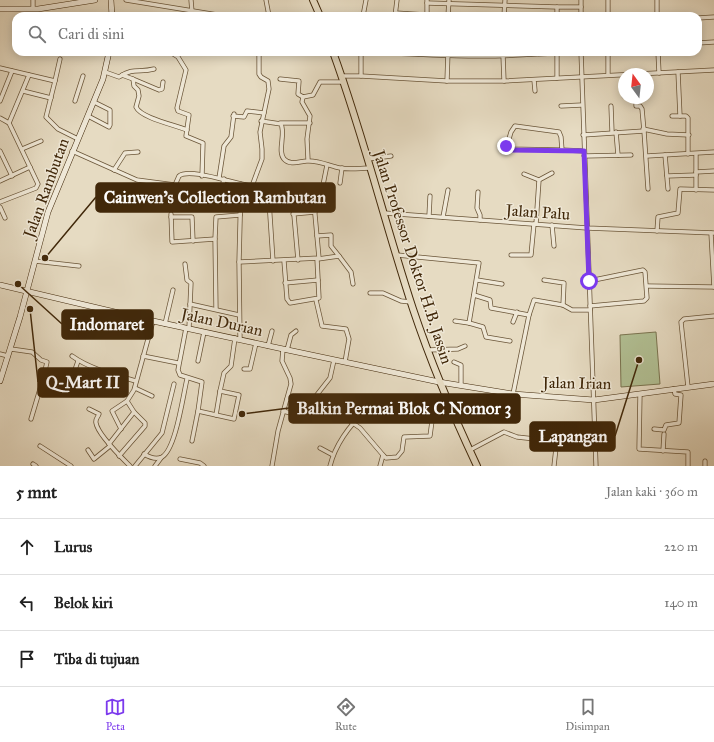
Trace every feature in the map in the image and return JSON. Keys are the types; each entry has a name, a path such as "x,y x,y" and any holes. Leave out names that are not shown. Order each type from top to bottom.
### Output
{"highway":[{"path":"314,0 318,12"},
{"name":"Jalan Professor Doktor H.B. Jassin","path":"334,56 371,168 411,302 440,382 477,466"}],"street":[{"path":"33,0 33,9"},
{"path":"0,9 33,9 95,0"},
{"path":"111,0 112,12"},
{"path":"126,0 192,12 191,0"},
{"path":"266,0 268,12"},
{"path":"364,12 366,0"},
{"path":"396,12 397,0"},
{"path":"504,12 505,0"},
{"path":"526,0 526,6"},
{"path":"581,0 581,12"},
{"path":"608,0 608,12"},
{"path":"656,0 657,12"},
{"path":"427,12 427,1 482,2 526,6 581,6"},
{"path":"448,12 449,2"},
{"path":"557,7 557,12"},
{"path":"702,18 714,17"},
{"path":"702,43 714,42"},
{"name":"Jalan Rambutan","path":"0,381 28,292 48,212 72,151 94,102 105,72 108,56"},
{"path":"176,56 186,70 177,108 178,111 189,115 187,136 203,143 202,176"},
{"path":"177,209 176,186 179,176 183,174 219,178 241,184 253,185 260,165 262,149 260,137 261,121 269,85 268,81 259,74 259,56"},
{"path":"361,56 361,76"},
{"path":"441,56 476,56"},
{"path":"503,56 504,82"},
{"path":"557,56 557,78"},
{"path":"581,56 596,466"},
{"path":"608,56 608,74"},
{"path":"658,56 659,73"},
{"path":"446,81 448,57"},
{"path":"60,59 46,118 58,129 78,139"},
{"path":"0,68 55,81"},
{"path":"105,72 116,76 122,75 130,70 147,71 154,69"},
{"path":"654,73 714,70"},
{"path":"0,101 12,71"},
{"path":"678,72 680,116"},
{"path":"280,79 299,81 298,94 303,97 313,95 320,82 361,76 446,81 504,82 618,74"},
{"path":"8,123 29,75"},
{"path":"122,75 159,90 162,89 163,82"},
{"path":"75,101 83,76"},
{"path":"133,79 134,86 139,91 139,100 136,107 138,111 150,118 187,130"},
{"path":"534,80 535,91"},
{"path":"23,91 51,98"},
{"path":"303,97 302,102 310,116 307,142 308,160"},
{"path":"88,116 105,126 110,126 110,110 94,102"},
{"path":"636,104 636,106 640,106 642,109 648,189"},
{"path":"560,106 582,105"},
{"path":"611,106 618,155"},
{"path":"219,178 224,146 231,137 234,115 244,117 247,111 264,113"},
{"path":"672,116 688,118 688,154"},
{"path":"0,118 8,123 37,181 36,188 0,202"},
{"path":"261,121 280,123 310,123"},
{"path":"280,123 282,128 281,153 284,159 295,163 308,160 342,168 371,168"},
{"path":"562,150 559,132 515,126 512,128 506,148 510,150 584,151"},
{"path":"583,135 643,130 667,134 689,135"},
{"path":"22,149 41,141"},
{"path":"0,151 2,158 12,176"},
{"path":"72,151 137,180 202,190"},
{"path":"114,170 125,153 138,152"},
{"path":"646,156 714,152"},
{"path":"696,154 696,190"},
{"path":"584,156 631,155"},
{"path":"665,155 668,188"},
{"path":"368,159 391,156"},
{"path":"326,165 320,199 314,204 317,236 319,297 316,300 322,326 346,329 349,339 345,362"},
{"path":"0,181 30,167"},
{"path":"340,183 342,168"},
{"path":"666,176 714,171"},
{"path":"524,174 538,180 552,173"},
{"path":"220,196 224,179"},
{"path":"511,255 531,256 538,180"},
{"path":"216,415 224,373 232,366 237,339 239,315 241,184"},
{"path":"443,217 448,190"},
{"path":"657,231 658,217 678,213 679,190 714,190"},
{"path":"478,192 477,208 480,214 480,220"},
{"path":"292,193 298,260"},
{"path":"429,216 430,196"},
{"path":"268,201 273,261"},
{"path":"0,207 5,218"},
{"path":"293,214 315,212"},
{"name":"Jalan Palu","path":"384,213 587,228 713,233"},
{"path":"193,241 192,217 171,216 172,242 193,241 215,239"},
{"path":"216,309 216,217 240,216"},
{"path":"552,225 554,246"},
{"path":"647,286 714,287 713,233"},
{"path":"317,236 331,235 331,246 351,272 352,284"},
{"path":"397,255 479,263 469,323"},
{"path":"239,262 284,261 339,256"},
{"path":"35,261 79,266"},
{"path":"284,261 286,299 289,302 316,300"},
{"path":"185,264 187,280 191,283 190,304 188,328 178,363 179,373 187,378 202,382 192,441"},
{"path":"513,394 529,315 535,300 563,305 572,310 645,301 647,298 647,286 643,270 589,281"},
{"path":"285,283 318,280"},
{"path":"477,280 502,284"},
{"path":"544,280 563,282 563,305"},
{"name":"Jalan Durian","path":"0,285 166,324 440,382"},
{"path":"166,324 173,290"},
{"path":"370,293 385,294 401,301 411,302"},
{"path":"474,296 490,300 491,308 529,315"},
{"path":"190,304 239,315"},
{"path":"513,322 516,312"},
{"path":"688,387 681,322 684,319 714,316"},
{"path":"121,429 112,411 127,402 134,388 154,321"},
{"path":"455,321 483,327 486,336 510,342"},
{"path":"268,346 272,331"},
{"path":"272,466 278,431 287,399 290,378 282,363 291,335 296,331"},
{"path":"198,361 204,332"},
{"path":"244,369 250,369 256,343"},
{"path":"428,350 458,349 465,346"},
{"path":"11,349 32,352 41,360 47,362 31,419"},
{"path":"0,354 8,356"},
{"path":"72,356 78,361 114,375 136,381"},
{"path":"143,356 178,363"},
{"path":"287,399 312,401 330,378 334,360"},
{"path":"43,379 48,378 69,384 78,361"},
{"path":"454,362 460,364 462,367 461,385"},
{"path":"155,466 167,452 170,445 187,378"},
{"name":"Jalan Irian","path":"440,382 513,394 594,400 714,384"},
{"path":"135,466 163,431 174,384"},
{"path":"134,388 152,396"},
{"path":"654,429 664,430 666,425 680,423 681,395 675,394 674,389"},
{"path":"198,411 235,419 240,397 238,394 220,391"},
{"path":"640,394 638,447 641,450 688,452 688,466"},
{"path":"120,456 145,426 145,423 127,402"},
{"path":"89,409 99,414 96,424 109,445 130,466"},
{"path":"284,411 313,419"},
{"path":"88,450 94,459 109,445 134,412"},
{"path":"330,466 333,455 345,434 363,414 368,412 400,419 432,421 454,416"},
{"path":"338,413 363,431 386,458 397,457 402,451 404,437 430,436 432,421"},
{"path":"470,450 503,432 517,437 553,441 556,448 553,466"},
{"path":"663,451 664,434"},
{"path":"40,446 71,466"},
{"path":"320,448 333,455"},
{"path":"556,448 596,448"},
{"path":"144,454 152,458 161,458"},
{"path":"380,466 383,455"},
{"path":"180,459 200,463 204,466"},
{"path":"705,460 705,466"}],"green space":[{"path":"656,332 660,384 621,387 620,335"}],"place":[{"name":"Cainwen's Collection Rambutan","path":"45,258"},
{"name":"Indomaret","path":"18,284"},
{"name":"Q-Mart II","path":"30,309"},
{"name":"Lapangan","path":"639,360"},
{"name":"Balkin Permai Blok C Nomor 3","path":"242,414"}],"route":[{"path":"506,146 506,149 510,150 584,151 589,281"}]}
